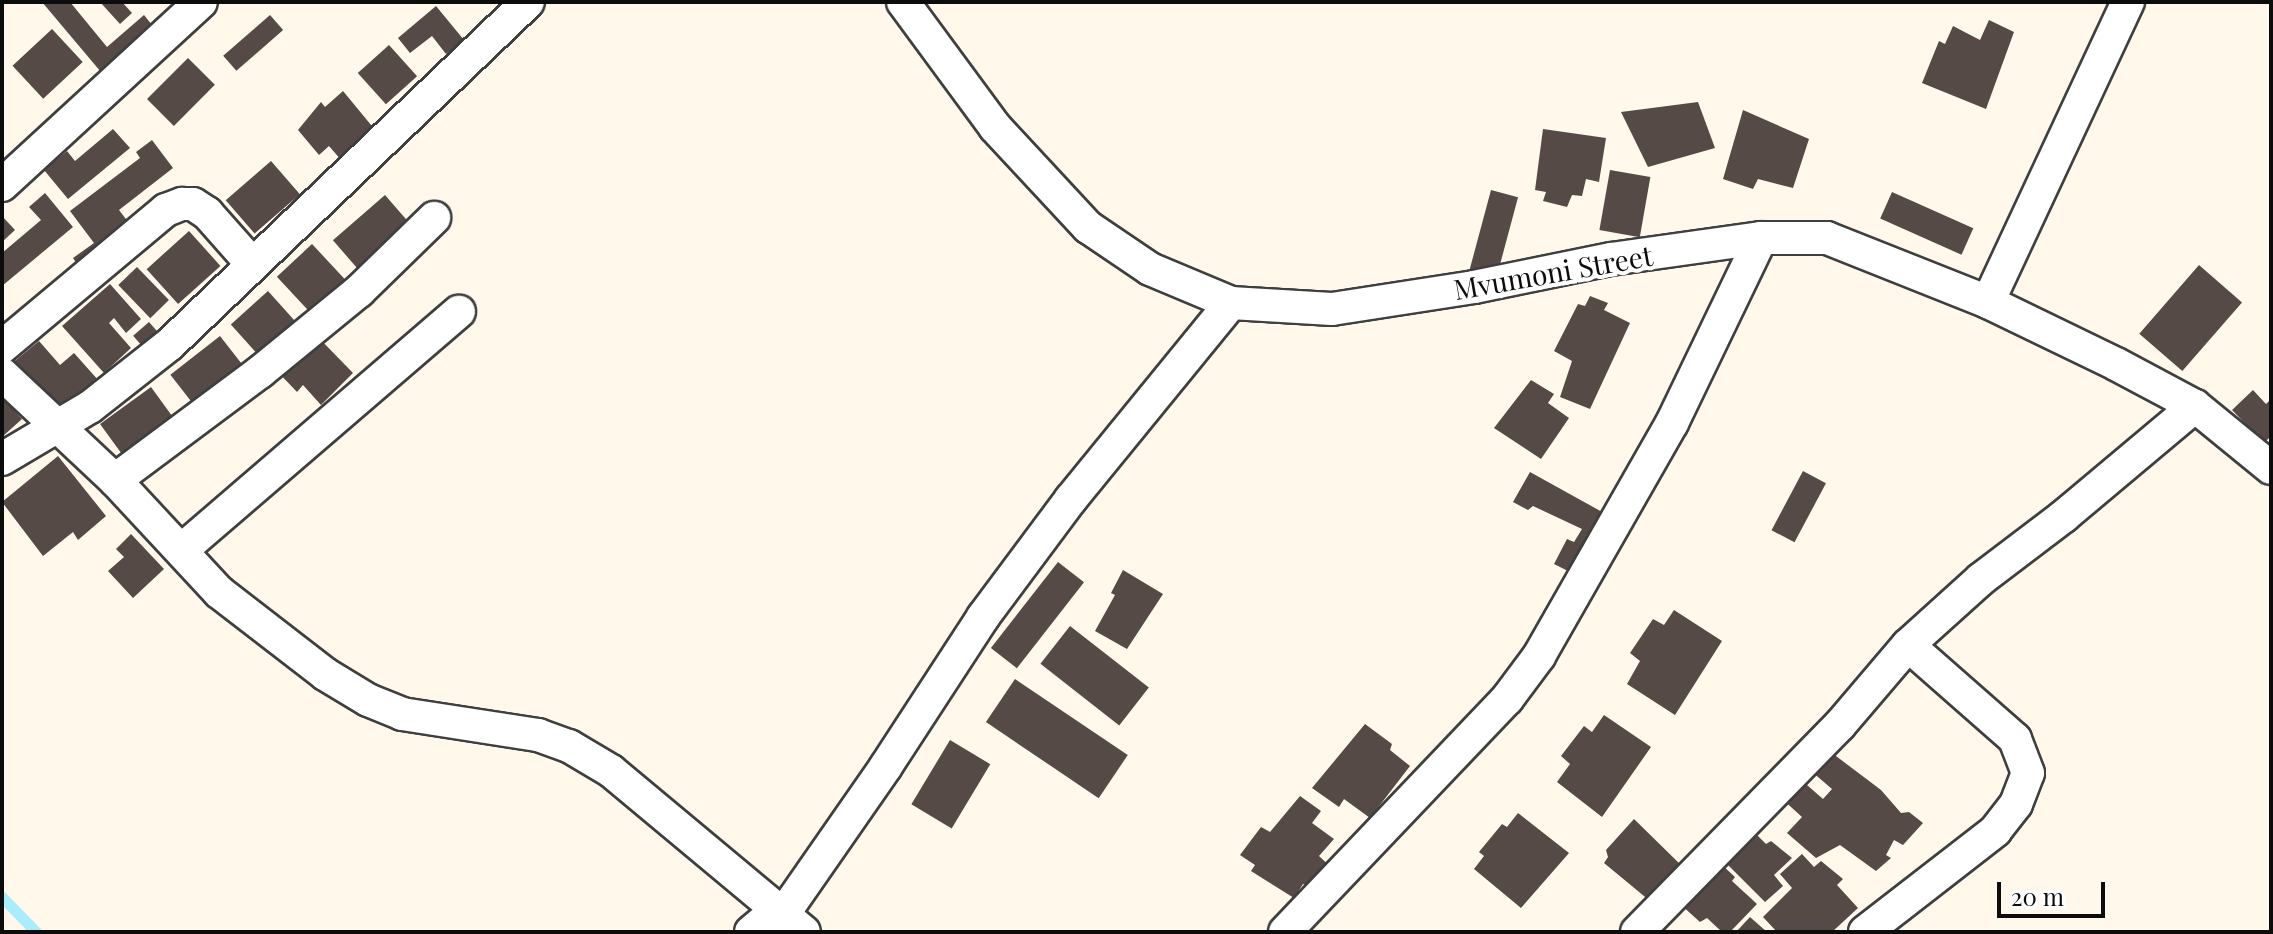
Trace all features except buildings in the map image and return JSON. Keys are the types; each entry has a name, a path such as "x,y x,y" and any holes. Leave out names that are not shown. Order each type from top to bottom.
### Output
{"street":[{"path":"2,185 201,2"},
{"path":"2,459 90,407 170,344 528,2"},
{"name":"Mvumoni Street","path":"903,2 995,127 1088,227 1150,269 1231,303 1332,309 1474,287 1611,259 1761,238 1827,238 1988,302 2195,406 2271,468"},
{"path":"1988,302 2128,2"},
{"path":"2,347 166,210 182,204 193,204 207,213 253,265"},
{"path":"115,480 260,372 359,291 434,218"},
{"path":"1285,932 1507,699 1539,656 1672,423 1761,238"},
{"path":"751,932 789,918 983,617 1071,499 1231,303"},
{"path":"183,549 459,312"},
{"path":"2,374 115,480 183,549 219,592 265,629 368,700 402,714 494,726 538,735 569,746 611,771 789,918"},
{"path":"1637,932 1839,726 1908,645 1981,579 2064,516 2195,406"},
{"path":"1865,932 1995,831 2016,804 2028,773 2015,739 1908,645"}],"waterway":[{"path":"2,897 36,932"}]}
